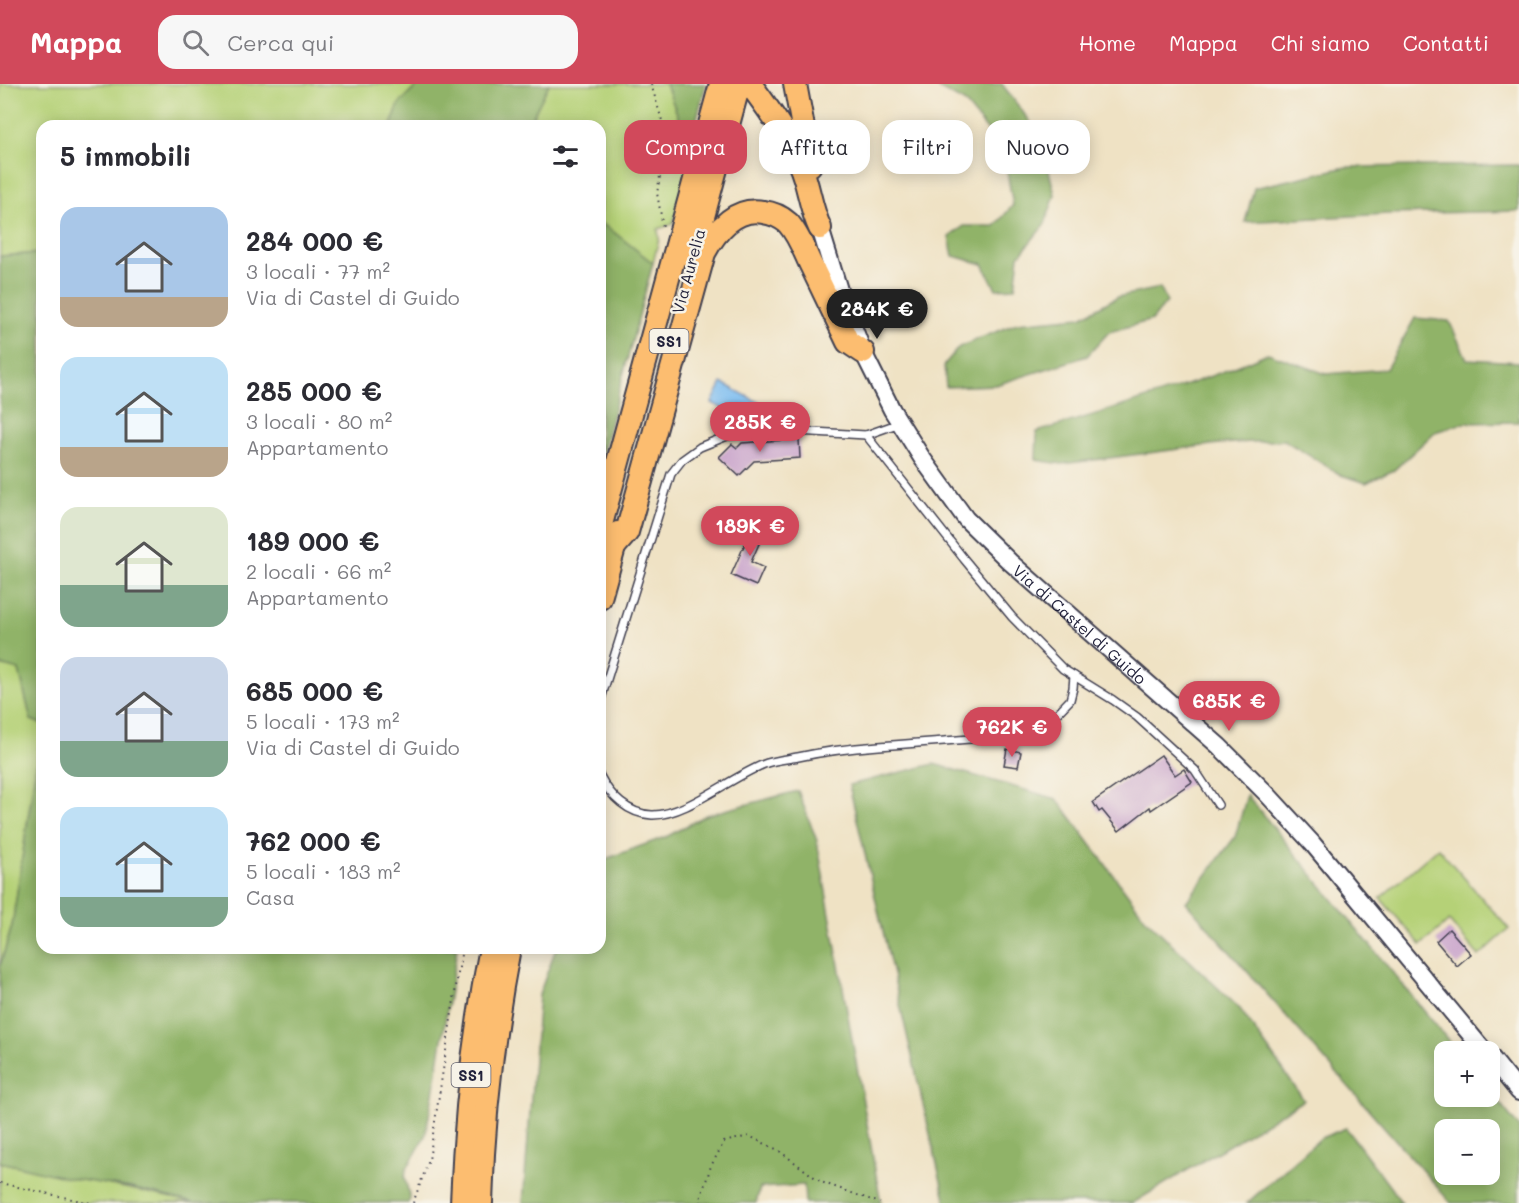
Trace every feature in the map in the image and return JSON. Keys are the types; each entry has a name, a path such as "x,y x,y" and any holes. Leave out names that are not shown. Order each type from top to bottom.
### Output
{"highway":[{"name":"Via Aurelia","path":"606,506 721,84"},
{"name":"Via Aurelia","path":"606,577 739,84"},
{"path":"750,84 789,141 801,167 814,215 820,228"},
{"path":"795,84 806,150 821,215 820,228"},
{"path":"614,548 627,532 704,253 711,239 722,226 745,212 760,211 773,213 787,223 799,239 848,342 863,352"},
{"name":"SS1","path":"462,1203 472,1060 490,954"},
{"name":"SS1","path":"481,1203 482,1150 508,954"}],"street":[{"name":"Via di Castel di Guido","path":"820,228 839,290 863,352 892,410 922,458 966,519 1011,562 1219,746 1267,794 1312,843 1476,1041"},
{"path":"1500,1068 1519,1092"}],"lane":[{"path":"606,683 671,474 682,460 700,447 727,436 796,431 866,435 900,423"},
{"path":"866,435 1012,617 1064,669 1137,717 1195,770 1218,805"},
{"path":"606,786 615,799 625,806 640,813 662,814 691,803 767,763 834,750 1029,735 1039,732 1070,700 1074,675"}],"path":[{"path":"651,84 667,136 657,193 664,232"},
{"path":"413,1203 429,1160 461,954"},
{"path":"701,1203 700,1199 711,1166 724,1142 749,1136 778,1150 821,1182 880,1203"},
{"path":"0,1183 90,1203"}],"green space":[{"path":"0,84 419,84 399,104 393,120 36,120 36,253 0,256"},
{"path":"419,84 549,84 531,120 393,120 399,104"},
{"path":"549,84 666,84 679,120 624,120 624,174 687,174 673,224 658,229 659,239 653,263 606,227 606,120 531,120"},
{"path":"666,84 706,84 696,120 679,120"},
{"path":"931,84 1002,84 1029,120 985,120 985,127 964,102"},
{"path":"1519,165 1519,211 1388,214 1245,222 1254,188 1346,167"},
{"path":"1007,174 1050,174 1055,195 1045,224 1019,256 1015,288 996,289 983,264 953,256 949,237 964,226 995,226 1013,205"},
{"path":"606,227 653,263 606,439"},
{"path":"36,253 36,722 31,720 19,670 0,665 0,256"},
{"path":"1160,288 1167,302 1152,320 1109,332 1087,356 996,385 946,387 944,365 959,347 1017,323 1081,317 1117,297"},
{"path":"1415,318 1449,321 1467,359 1519,362 1519,422 1464,423 1435,432 1394,470 1366,483 1341,475 1284,440 1219,444 1062,464 1036,460 1037,432 1183,386 1268,353 1326,374 1386,369"},
{"path":"0,665 19,670 31,720 36,722 36,765 12,926 0,966"},
{"path":"934,764 1057,799 1146,919 1240,1009 1304,1100 1133,1203 946,1203 849,785"},
{"path":"36,765 36,954 456,954 425,1137 406,1170 405,1178 410,1199 408,1203 194,1203 0,1162 0,966 12,926"},
{"path":"798,791 817,841 881,1203 805,1203 804,1185 760,1188 756,1203 523,1203 539,995 554,954 606,954 606,859 668,836 706,815"},
{"path":"1247,795 1449,1041 1434,1041 1434,1107 1500,1107 1500,1103 1519,1127 1519,1203 1451,1203 1435,1185 1500,1185 1500,1119 1434,1119 1434,1184 1186,902 1235,837"},
{"path":"1438,848 1509,929 1479,956 1449,921 1421,945 1380,898"},
{"path":"1346,1128 1402,1203 1247,1203 1321,1138"},
{"path":"0,1162 146,1192 194,1203 0,1203"}],"water":[{"path":"722,383 762,404 752,424 712,403"}],"building":[{"path":"799,439 800,458 754,461 739,476 719,457 732,444 737,448 742,443"},
{"path":"755,521 767,526 751,562 764,568 756,586 731,575"},
{"path":"1007,749 1021,752 1018,767 1004,765"},
{"path":"1161,755 1175,775 1184,769 1192,782 1151,810 1150,807 1119,831 1102,810 1099,812 1093,802"},
{"path":"1449,929 1471,954 1457,966 1436,941"}]}
